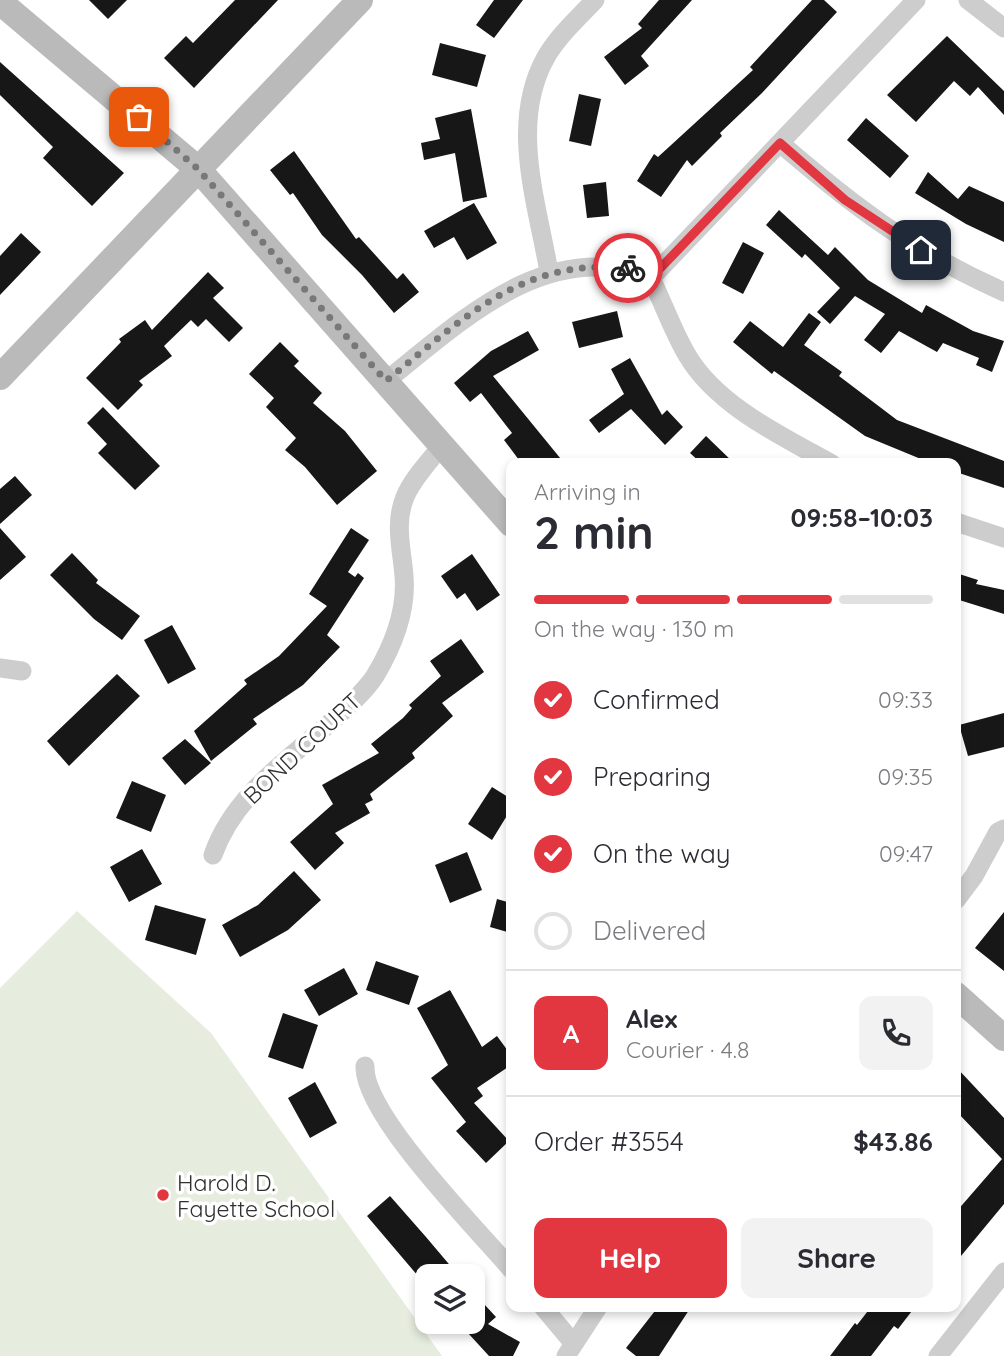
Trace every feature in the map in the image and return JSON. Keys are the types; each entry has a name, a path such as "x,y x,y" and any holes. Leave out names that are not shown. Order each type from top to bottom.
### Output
{"main road":[{"path":"0,377 360,0"},
{"path":"3,4 198,169 506,518"},
{"path":"961,999 1004,1038"}],"street":[{"path":"549,272 528,148 526,123 531,89 547,55 595,0"},
{"path":"651,278 916,0"},
{"path":"968,0 1004,28"},
{"path":"780,143 845,200 900,238 962,273 1004,292"},
{"path":"386,381 481,304 549,272 608,267 629,269 651,278 688,356 703,377 777,433 821,458"},
{"name":"BOND COURT","path":"212,855 221,831 257,786 351,704 373,678 393,642 401,614 404,579 398,531 404,499 442,445"},
{"path":"961,524 1004,538"},
{"path":"0,668 22,671"},
{"path":"961,893 974,876 998,832 1004,830"},
{"path":"365,1066 365,1078 371,1095 395,1132 506,1263"},
{"path":"938,1356 1004,1272"},
{"path":"546,1312 570,1350 595,1312"}],"shaded area":[{"name":"Harold D. Fayette School","path":"77,911 211,1033 415,1318 415,1334 426,1334 442,1356 0,1356 0,988"}],"building":[{"path":"89,0 127,0 108,19"},
{"path":"235,0 278,0 194,88 164,58 186,36 193,43"},
{"path":"494,0 523,0 494,38 476,25"},
{"path":"659,0 692,0 641,56 649,66 625,85 604,57 642,28 638,24"},
{"path":"812,0 824,0 837,12 762,93 720,133 722,136 692,166 687,160 661,197 637,181 654,154 658,157 753,70 750,67"},
{"path":"947,36 1004,91 1004,115 978,87 970,96 954,81 916,122 887,95"},
{"path":"440,43 486,55 477,87 432,75"},
{"path":"0,62 124,173 92,206 43,158 53,147 0,95"},
{"path":"579,94 601,99 591,146 569,141"},
{"path":"471,109 487,197 463,202 455,153 424,160 421,143 440,139 435,118"},
{"path":"866,118 909,156 890,178 847,140"},
{"path":"294,151 356,239 359,237 397,279 403,273 419,292 394,313 362,275 322,235 293,193 290,195 270,170"},
{"path":"928,172 958,199 969,186 1004,202 1004,242 966,224 915,193"},
{"path":"606,182 609,216 587,218 583,185"},
{"path":"474,203 497,243 467,260 454,237 434,248 424,231"},
{"path":"779,210 828,255 835,247 868,280 922,313 926,305 973,331 1004,341 992,372 976,365 979,358 943,343 937,352 899,331 881,353 864,340 885,314 855,296 830,324 817,312 840,288 805,254 802,258 766,225"},
{"path":"21,233 41,252 0,295 0,256"},
{"path":"743,242 764,253 743,294 722,283"},
{"path":"208,272 224,288 213,298 243,328 229,342 206,319 198,327 191,320 164,346 172,356 139,381 143,385 118,410 86,378 121,342 119,339 145,320 152,330"},
{"path":"617,311 623,337 579,348 572,322"},
{"path":"809,313 821,322 804,345 842,372 839,376 897,420 1004,461 1004,488 961,474 961,458 918,458 865,436 774,371 772,374 733,342 750,321 783,347"},
{"path":"528,331 539,350 493,376 560,458 518,458 504,440 512,433 481,393 470,402 454,383 491,351"},
{"path":"280,342 299,361 294,366 322,393 313,403 345,431 377,471 337,505 305,467 285,450 296,438 266,407 274,398 249,374"},
{"path":"630,358 662,415 667,410 683,427 665,445 631,409 599,433 589,420 624,394 611,369"},
{"path":"103,407 160,466 135,490 98,453 107,444 87,423"},
{"path":"706,436 729,458 695,458 690,453"},
{"path":"15,476 32,495 0,524 0,489"},
{"path":"0,528 26,557 0,580"},
{"path":"351,528 369,540 348,572 355,577 358,573 364,578 327,635 340,647 303,685 253,719 257,724 211,761 194,731 247,684 244,680 279,656 327,606 309,594"},
{"path":"72,553 98,580 96,583 140,616 122,640 94,619 50,575"},
{"path":"472,554 500,595 477,611 465,593 457,599 441,576"},
{"path":"961,575 978,580 976,584 1004,590 1004,614 961,601"},
{"path":"172,625 196,669 168,684 144,640"},
{"path":"461,639 484,672 442,703 453,716 412,753 415,758 370,794 373,800 365,804 370,813 335,833 344,843 315,870 290,842 333,804 322,785 379,753 371,744 403,718 412,708 409,705 441,676 430,661"},
{"path":"117,674 140,696 69,766 47,741"},
{"path":"1004,713 1004,747 968,756 961,724"},
{"path":"185,739 211,763 185,785 162,758"},
{"path":"132,781 166,795 151,832 116,818"},
{"path":"492,787 506,796 506,817 492,840 468,824"},
{"path":"142,849 162,884 129,902 110,867"},
{"path":"467,852 482,890 450,903 435,865"},
{"path":"294,871 321,900 288,930 240,957 222,925 258,905"},
{"path":"497,899 506,902 506,932 490,927"},
{"path":"155,905 206,919 196,955 145,940"},
{"path":"1004,912 1004,971 975,948"},
{"path":"376,961 419,976 409,1005 366,990"},
{"path":"344,968 358,994 319,1016 304,990"},
{"path":"450,990 482,1047 497,1036 506,1048 506,1068 477,1088 483,1096 474,1103 506,1138 506,1144 486,1163 456,1131 466,1122 431,1078 448,1065 417,1008"},
{"path":"283,1013 318,1025 303,1069 268,1057"},
{"path":"961,1072 1004,1118 1004,1204 961,1256 961,1206 1002,1159 961,1116"},
{"path":"315,1082 337,1123 310,1138 288,1098"},
{"path":"390,1196 449,1264 415,1264 415,1272 367,1216"},
{"path":"485,1305 496,1317 488,1324 520,1342 513,1356 489,1356 469,1334 485,1334"},
{"path":"654,1312 688,1312 659,1356 636,1356 626,1348"},
{"path":"867,1312 911,1312 898,1329 894,1326 871,1356 830,1356 855,1323 857,1325"}],"way so far":[{"path":"139,117 198,169 386,381 481,304 549,272 628,268"}],"place":[{"name":"Harold D. Fayette School","path":"163,1195"}],"route":[{"path":"628,268 651,278 780,143 845,200 921,250"}]}
